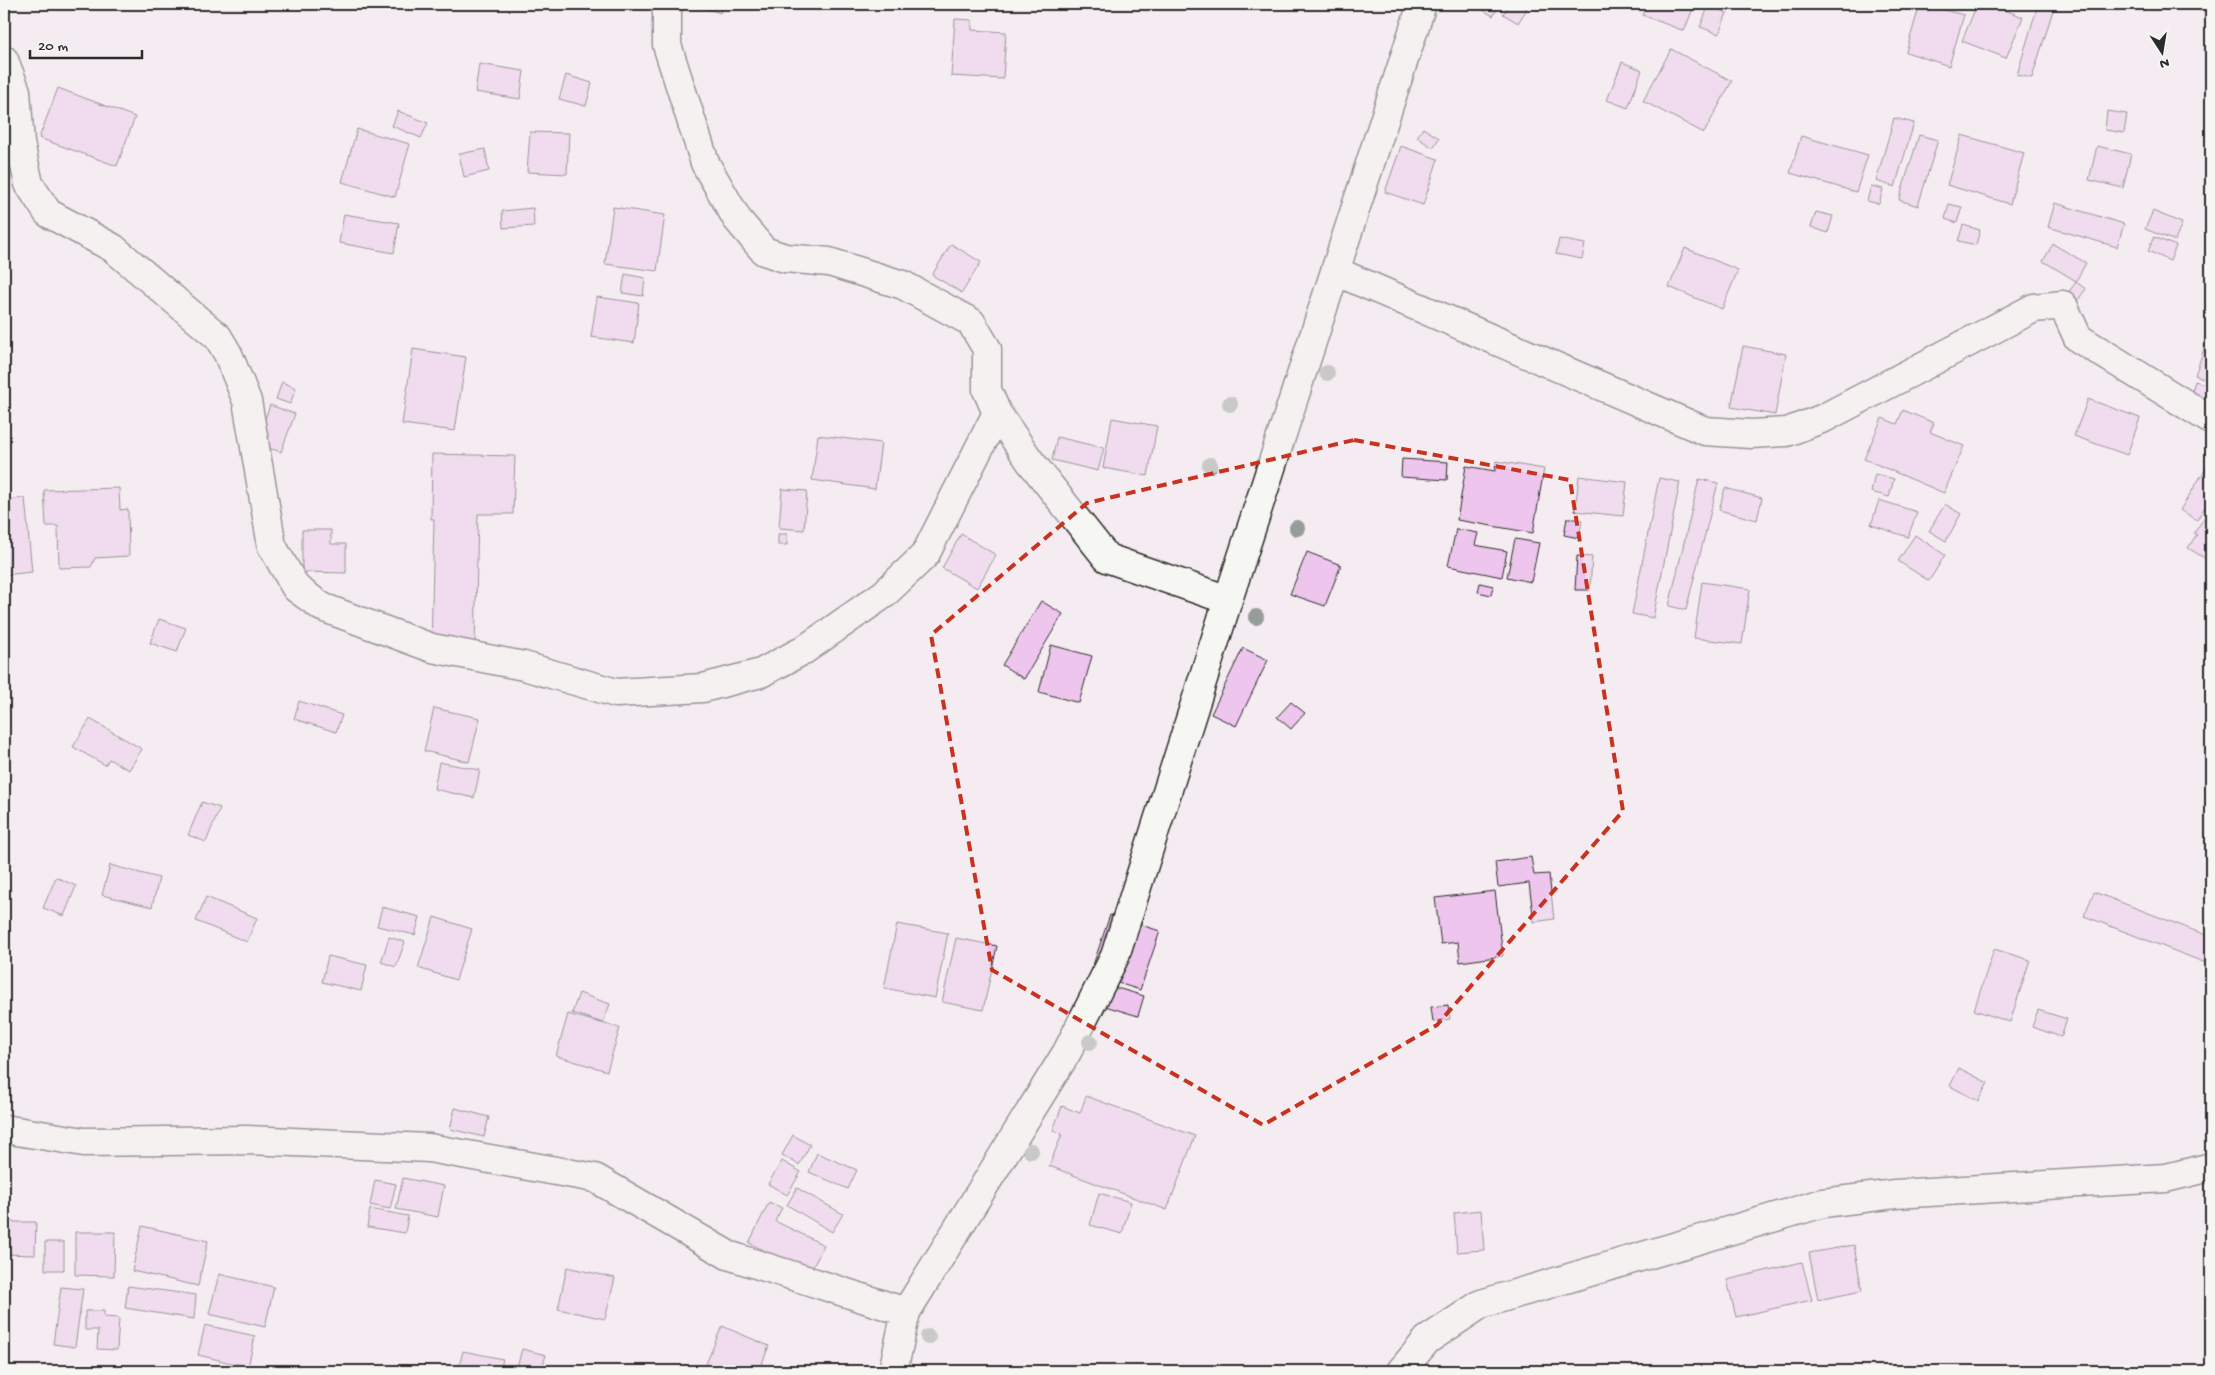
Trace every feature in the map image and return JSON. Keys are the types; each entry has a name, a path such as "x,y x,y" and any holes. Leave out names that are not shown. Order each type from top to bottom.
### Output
{"street":[{"path":"667,4 667,45 705,163 737,219 764,251 785,258 829,262 903,285 971,322 987,349 987,390 997,413 1030,462 1107,558 1228,600"},
{"path":"894,1371 906,1312 1067,1052 1115,956 1228,600 1422,4"},
{"path":"4,60 16,91 20,143 29,184 48,213 113,248 218,337 228,354 247,401 272,546 296,588 322,607 432,648 524,666 616,693 703,688 761,673 804,650 884,594 925,555 997,413"},
{"path":"1335,271 1705,432 1751,434 1788,432 1824,418 2034,308 2063,305 2078,338 2211,420"},
{"path":"4,1129 84,1142 247,1140 429,1148 595,1178 728,1255 906,1312"},
{"path":"1401,1371 1426,1340 1481,1304 1822,1203 1895,1194 2166,1178 2211,1167"}],"highlighted area":[{"path":"1354,440 1570,480 1623,811 1437,1025 1263,1125 992,970 931,635 1087,503"}],"building":[{"path":"693,4 723,4 720,13"},
{"path":"1473,4 1500,4 1493,16"},
{"path":"1510,4 1518,4 1527,9 1518,23 1503,14"},
{"path":"1647,4 1695,4 1684,31 1642,15"},
{"path":"1920,4 1964,15 1949,66 1906,52"},
{"path":"1977,4 1989,4 2023,17 2006,58 1962,41"},
{"path":"2038,4 2055,4 2032,78 2017,75"},
{"path":"1709,5 1727,13 1719,34 1700,27"},
{"path":"955,19 972,20 972,30 1006,32 1003,79 951,76"},
{"path":"1671,49 1732,81 1704,133 1643,101"},
{"path":"1622,62 1642,70 1628,108 1607,100"},
{"path":"479,64 524,71 520,99 475,92"},
{"path":"566,75 592,83 586,106 559,99"},
{"path":"58,88 135,117 117,166 39,138"},
{"path":"398,111 428,123 421,138 392,126"},
{"path":"2107,111 2127,114 2124,133 2105,130"},
{"path":"1894,118 1914,123 1895,187 1876,181"},
{"path":"1423,128 1439,138 1433,148 1417,137"},
{"path":"357,129 410,144 395,197 342,182"},
{"path":"530,132 569,133 567,174 527,172"},
{"path":"1919,135 1938,140 1918,206 1899,200"},
{"path":"1962,135 2024,153 2010,204 1947,185"},
{"path":"1801,136 1868,155 1856,192 1790,173"},
{"path":"1401,146 1438,159 1423,205 1385,192"},
{"path":"2097,146 2131,154 2123,188 2089,180"},
{"path":"485,149 489,171 464,177 459,154"},
{"path":"1871,186 1883,189 1879,204 1867,201"},
{"path":"2055,203 2124,224 2117,247 2048,227"},
{"path":"1949,204 1962,207 1957,223 1945,219"},
{"path":"613,207 665,215 657,271 605,264"},
{"path":"533,208 534,226 503,228 502,211"},
{"path":"2153,211 2182,223 2175,241 2145,229"},
{"path":"1816,212 1833,216 1828,233 1811,227"},
{"path":"344,214 399,223 394,253 339,243"},
{"path":"1963,225 1980,230 1976,245 1958,241"},
{"path":"2154,237 2176,246 2170,261 2148,251"},
{"path":"1559,239 1585,244 1582,259 1556,254"},
{"path":"951,244 981,262 962,293 932,275"},
{"path":"2053,244 2086,263 2076,281 2043,261"},
{"path":"1685,248 1738,270 1722,309 1669,287"},
{"path":"625,274 645,278 643,296 622,293"},
{"path":"2076,282 2086,289 2077,301 2067,294"},
{"path":"597,297 639,303 634,343 591,337"},
{"path":"2211,332 2211,381 2195,375"},
{"path":"1743,346 1786,354 1775,415 1731,407"},
{"path":"413,349 466,357 455,431 402,424"},
{"path":"2195,381 2211,386 2211,408 2189,401"},
{"path":"282,382 296,388 290,404 276,399"},
{"path":"2088,399 2140,418 2127,455 2074,436"},
{"path":"270,405 295,414 281,452 256,444"},
{"path":"1903,410 1934,423 1930,432 1964,446 1944,493 1864,459 1882,418 1897,424"},
{"path":"1112,418 1157,426 1148,476 1103,468"},
{"path":"818,435 881,443 875,489 812,480"},
{"path":"1057,437 1104,448 1098,471 1052,460"},
{"path":"432,454 515,456 513,514 478,514 475,650 431,649 434,519 431,519"},
{"path":"1402,459 1448,462 1447,480 1401,477"},
{"path":"2211,460 2211,497 2197,520 2180,510"},
{"path":"1496,461 1544,469 1533,533 1457,520 1466,466 1495,471"},
{"path":"1875,474 1894,479 1889,497 1871,492"},
{"path":"1579,476 1627,482 1623,516 1575,511"},
{"path":"1659,478 1680,482 1653,618 1632,614"},
{"path":"1699,479 1718,483 1686,610 1669,606"},
{"path":"119,488 120,510 128,509 129,556 95,558 91,567 59,568 58,526 46,526 44,490"},
{"path":"1725,488 1762,498 1757,520 1719,510"},
{"path":"782,489 807,491 804,530 779,528"},
{"path":"25,498 32,572 4,575 4,500"},
{"path":"1879,500 1917,512 1908,537 1871,525"},
{"path":"1945,504 1961,514 1946,541 1929,531"},
{"path":"2211,508 2211,562 2188,548 2197,535 2194,533"},
{"path":"1567,518 1582,520 1579,538 1564,535"},
{"path":"1456,529 1478,533 1475,545 1507,551 1502,577 1448,566"},
{"path":"302,530 331,530 331,544 346,544 346,573 302,572"},
{"path":"778,534 787,534 787,545 778,545"},
{"path":"961,534 996,555 977,588 942,568"},
{"path":"1915,535 1945,555 1929,581 1898,561"},
{"path":"1515,539 1539,543 1531,582 1507,577"},
{"path":"1307,552 1341,565 1325,606 1290,594"},
{"path":"1577,556 1592,557 1590,590 1575,590"},
{"path":"1702,582 1750,589 1742,644 1694,638"},
{"path":"1480,583 1493,586 1491,595 1478,592"},
{"path":"1041,601 1063,614 1024,679 1002,665"},
{"path":"159,619 186,628 177,652 150,643"},
{"path":"1051,645 1092,656 1079,703 1039,692"},
{"path":"1243,648 1268,660 1236,726 1211,714"},
{"path":"299,701 342,715 336,732 294,719"},
{"path":"1291,702 1305,713 1291,729 1277,717"},
{"path":"434,708 480,718 469,762 424,751"},
{"path":"90,719 142,749 129,770 109,759 105,765 73,747"},
{"path":"439,762 480,770 474,798 434,789"},
{"path":"202,802 220,808 206,842 188,835"},
{"path":"1531,857 1534,875 1549,874 1554,919 1534,922 1529,883 1498,887 1495,862"},
{"path":"110,865 159,878 152,907 102,895"},
{"path":"56,877 76,886 64,916 43,908"},
{"path":"1495,891 1503,956 1460,962 1458,942 1441,944 1435,898"},
{"path":"2094,892 2211,937 2211,965 2084,916"},
{"path":"206,897 257,918 247,942 196,921"},
{"path":"382,907 420,917 415,935 377,926"},
{"path":"1110,915 1160,931 1140,990 1090,974"},
{"path":"434,917 472,929 456,980 418,968"},
{"path":"897,924 948,933 935,998 884,988"},
{"path":"389,937 405,942 396,967 381,962"},
{"path":"956,938 997,946 983,1010 942,1002"},
{"path":"1994,949 2030,960 2010,1022 1974,1010"},
{"path":"328,956 367,965 361,991 322,982"},
{"path":"1090,980 1144,996 1138,1016 1085,1000"},
{"path":"579,993 610,1004 603,1023 572,1013"},
{"path":"1448,1005 1450,1019 1433,1022 1431,1007"},
{"path":"2038,1010 2067,1019 2061,1037 2032,1027"},
{"path":"568,1014 620,1028 607,1071 556,1056"},
{"path":"1959,1068 1988,1083 1978,1101 1950,1086"},
{"path":"1086,1096 1195,1136 1167,1210 1049,1166 1062,1134 1053,1130 1062,1106 1080,1113"},
{"path":"455,1108 489,1117 484,1137 450,1129"},
{"path":"793,1135 810,1145 799,1165 782,1155"},
{"path":"817,1153 857,1170 848,1189 809,1172"},
{"path":"782,1161 801,1172 787,1195 768,1184"},
{"path":"403,1178 444,1186 438,1217 396,1209"},
{"path":"375,1180 396,1184 390,1209 370,1205"},
{"path":"797,1188 843,1214 832,1232 787,1205"},
{"path":"1099,1193 1131,1202 1122,1234 1090,1225"},
{"path":"769,1202 782,1208 775,1221 824,1245 810,1273 749,1243"},
{"path":"370,1209 408,1216 405,1233 367,1227"},
{"path":"1481,1210 1484,1250 1457,1252 1454,1213"},
{"path":"4,1222 36,1222 35,1255 4,1254"},
{"path":"142,1226 208,1241 198,1286 132,1271"},
{"path":"75,1232 115,1232 114,1276 75,1275"},
{"path":"45,1242 64,1242 64,1270 45,1270"},
{"path":"1854,1245 1862,1291 1818,1300 1809,1253"},
{"path":"1802,1262 1812,1300 1736,1317 1727,1280"},
{"path":"567,1267 615,1278 605,1319 558,1309"},
{"path":"219,1274 274,1287 265,1327 209,1314"},
{"path":"128,1286 196,1295 194,1319 125,1308"},
{"path":"61,1287 83,1289 75,1347 53,1344"},
{"path":"85,1311 104,1311 104,1317 119,1318 117,1350 97,1349 98,1330 85,1330"},
{"path":"205,1325 255,1336 248,1367 198,1355"},
{"path":"722,1326 769,1346 759,1371 703,1371"},
{"path":"522,1349 546,1355 541,1371 516,1371"},
{"path":"463,1351 503,1359 500,1371 458,1371"}]}
